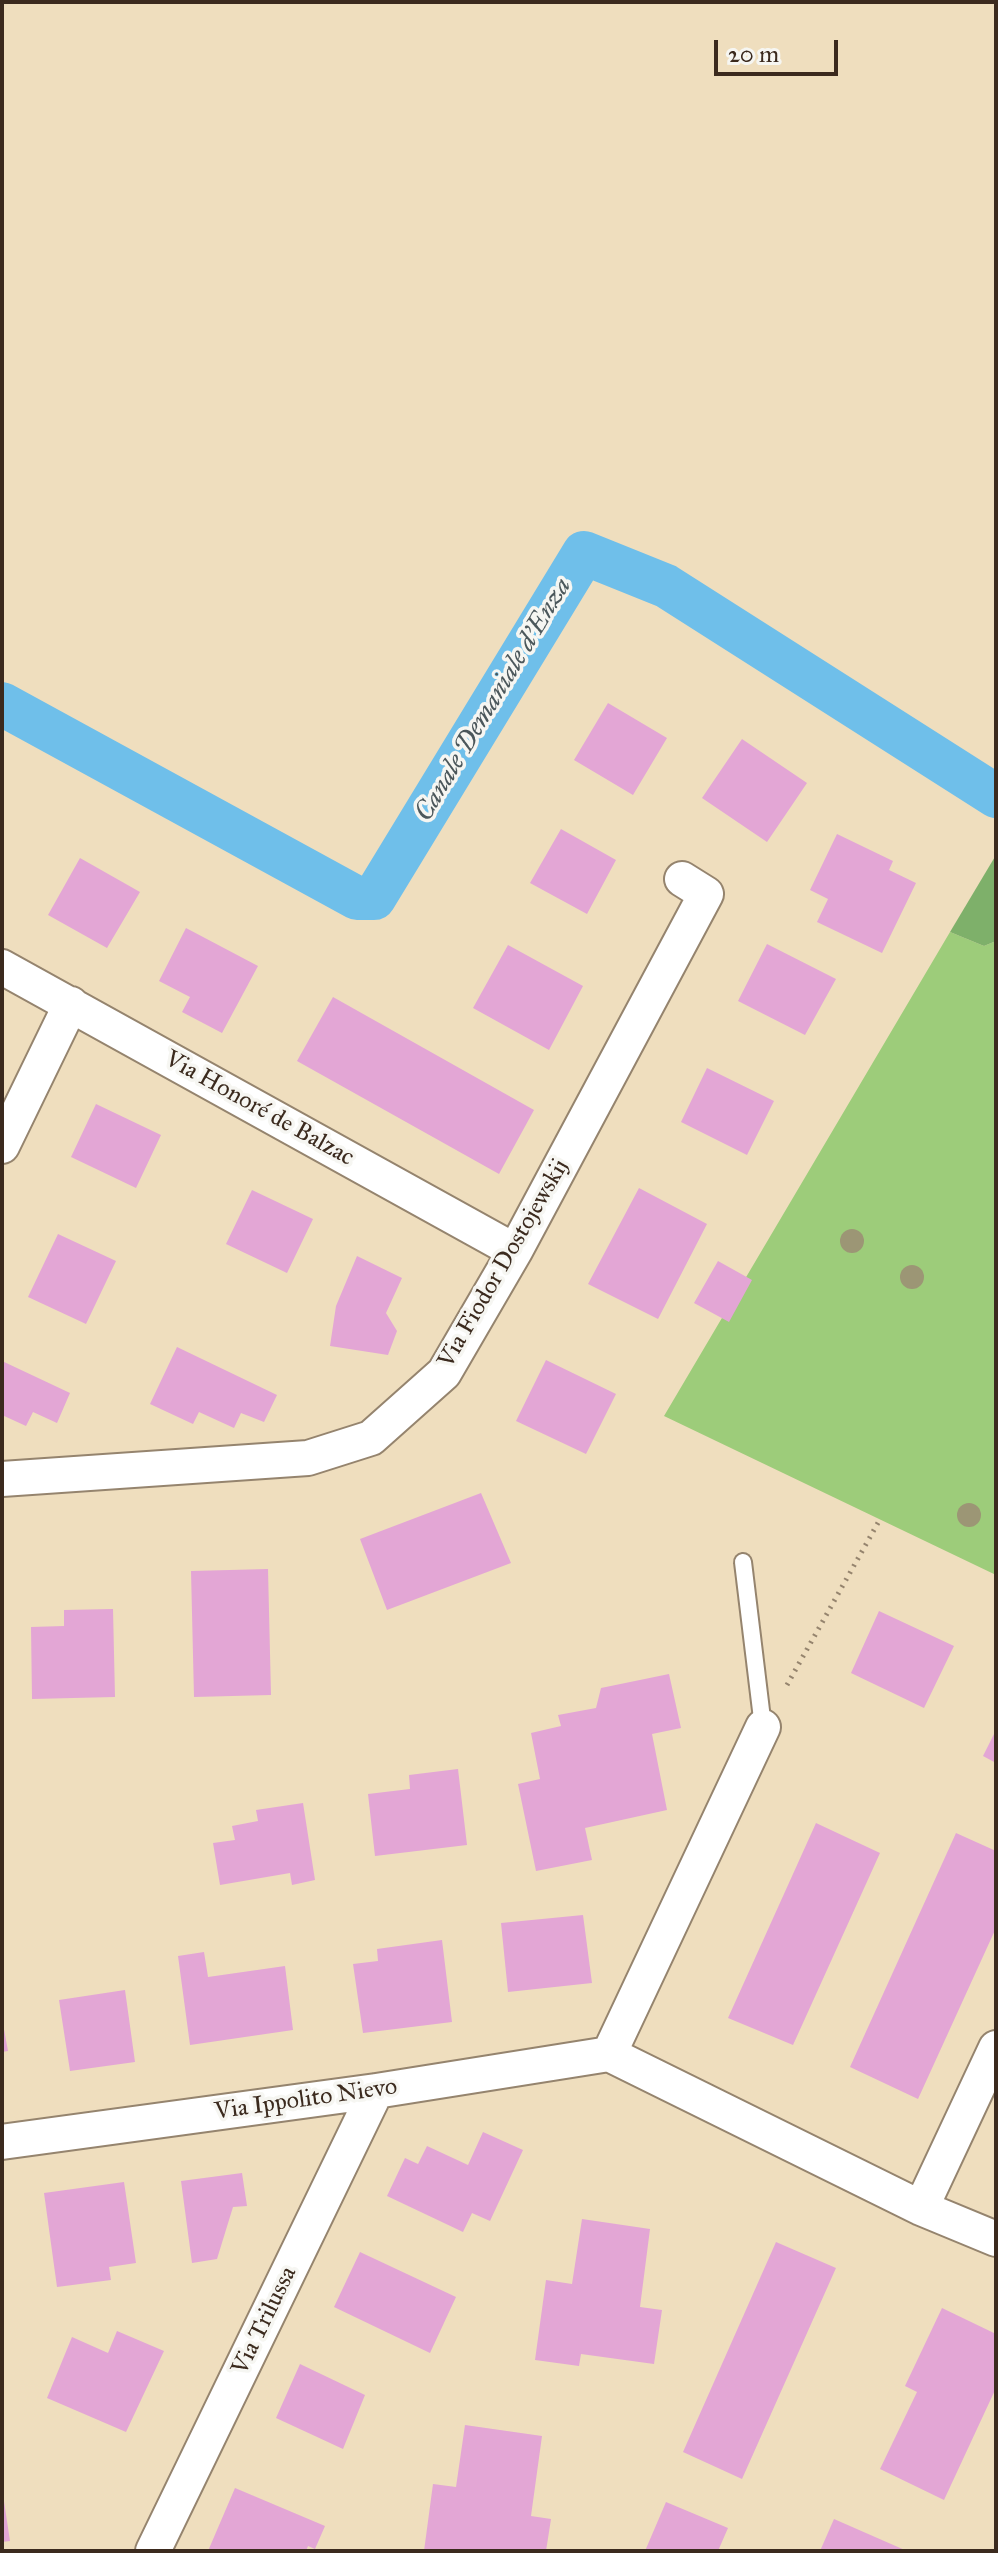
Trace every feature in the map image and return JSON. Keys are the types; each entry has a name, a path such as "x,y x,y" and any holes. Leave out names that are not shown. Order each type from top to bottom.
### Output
{"street":[{"name":"Via Fiodor Dostojewskij","path":"2,1479 308,1458 371,1438 444,1373 515,1251 706,894 682,879"},
{"name":"Via Honoré de Balzac","path":"2,967 515,1251"},
{"path":"2,1146 71,1004"},
{"path":"763,1727 609,2054 921,2208 996,2239"},
{"path":"921,2208 996,2048"},
{"name":"Via Ippolito Nievo","path":"2,2142 376,2091 609,2054"},
{"name":"Via Trilussa","path":"153,2551 376,2091"}],"lane":[{"path":"743,1562 763,1727"}],"path":[{"path":"763,1727 879,1521"}],"green space":[{"path":"996,855 996,941 984,946 950,932"},
{"path":"950,932 984,946 996,941 996,1575 664,1416"}],"building":[{"path":"608,703 667,738 633,795 574,760"},
{"path":"742,739 807,783 767,842 702,798"},
{"path":"561,829 616,860 587,914 530,883"},
{"path":"837,834 893,861 889,870 916,883 882,953 817,922 828,899 810,890"},
{"path":"80,858 140,892 107,948 48,915"},
{"path":"186,928 258,966 222,1033 182,1012 190,997 159,981"},
{"path":"767,944 836,979 805,1035 738,1001"},
{"path":"508,945 583,986 549,1050 473,1008"},
{"path":"333,997 534,1110 499,1174 297,1061"},
{"path":"707,1068 774,1101 747,1155 681,1122"},
{"path":"96,1104 161,1135 136,1188 71,1157"},
{"path":"639,1188 707,1224 658,1319 588,1284"},
{"path":"252,1190 313,1219 287,1273 226,1244"},
{"path":"58,1234 116,1261 86,1324 28,1297"},
{"path":"357,1256 402,1278 386,1313 397,1331 388,1355 330,1346 336,1306"},
{"path":"718,1261 752,1280 729,1322 694,1303"},
{"path":"177,1347 277,1395 264,1422 241,1413 234,1428 199,1412 193,1424 150,1404"},
{"path":"546,1360 616,1394 586,1454 516,1421"},
{"path":"2,1361 70,1393 57,1423 33,1412 26,1426 2,1415"},
{"path":"481,1493 511,1563 387,1610 360,1539"},
{"path":"268,1569 271,1695 194,1697 191,1571"},
{"path":"113,1609 115,1697 32,1699 31,1627 64,1626 64,1610"},
{"path":"879,1611 954,1646 924,1708 851,1673"},
{"path":"669,1674 681,1728 652,1734 667,1810 585,1828 592,1860 536,1871 518,1784 540,1779 531,1733 561,1726 558,1715 596,1708 601,1688"},
{"path":"996,1730 996,1763 983,1756"},
{"path":"458,1769 467,1845 375,1856 368,1794 410,1789 409,1775"},
{"path":"303,1803 315,1880 292,1885 290,1873 220,1885 213,1843 235,1840 232,1826 258,1821 256,1810"},
{"path":"816,1823 880,1853 793,2045 728,2018"},
{"path":"956,1833 996,1851 996,1928 918,2099 850,2067"},
{"path":"583,1915 592,1983 508,1992 501,1923"},
{"path":"442,1940 452,2022 363,2033 353,1964 378,1961 377,1949"},
{"path":"204,1952 208,1977 285,1966 293,2030 190,2045 178,1956"},
{"path":"125,1990 135,2062 70,2071 59,2000"},
{"path":"2,2018 8,2051 2,2052"},
{"path":"483,2132 523,2150 490,2221 472,2213 463,2232 387,2196 405,2158 418,2164 427,2146 468,2165"},
{"path":"242,2173 247,2206 233,2207 217,2259 192,2263 181,2181"},
{"path":"124,2182 136,2263 109,2267 111,2280 57,2287 44,2193"},
{"path":"582,2219 650,2229 640,2307 662,2310 654,2364 581,2354 579,2366 535,2360 546,2280 572,2284"},
{"path":"776,2242 836,2268 742,2479 683,2452"},
{"path":"360,2252 456,2297 430,2353 334,2307"},
{"path":"942,2308 996,2334 996,2388 944,2500 880,2469 917,2392 905,2386"},
{"path":"117,2331 164,2351 126,2432 47,2398 72,2337 108,2353"},
{"path":"300,2364 365,2395 343,2449 276,2418"},
{"path":"465,2425 542,2436 531,2516 551,2519 546,2551 424,2551 433,2484 456,2487"},
{"path":"2,2488 10,2541 2,2542"},
{"path":"235,2488 325,2526 315,2549 308,2546 306,2551 208,2551"},
{"path":"666,2502 728,2528 718,2551 645,2551"},
{"path":"834,2519 907,2551 820,2551"}],"waterway":[{"name":"Canale Demaniale d'Enza","path":"2,704 357,898 374,898 584,553 666,586 996,796"}]}
